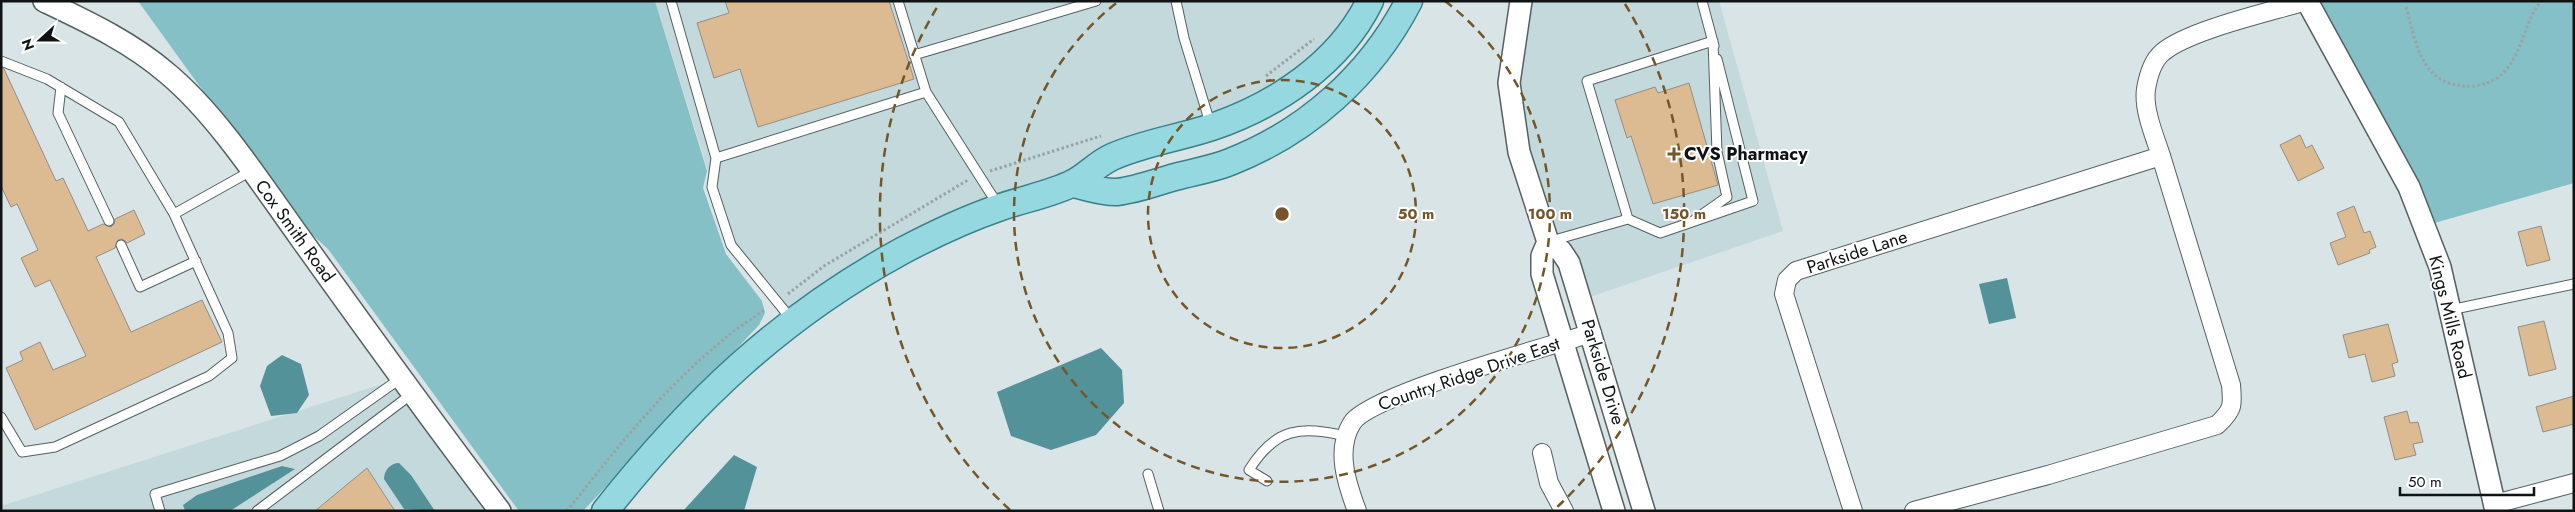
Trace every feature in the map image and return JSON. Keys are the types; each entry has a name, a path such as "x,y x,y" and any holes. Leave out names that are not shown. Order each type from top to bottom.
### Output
{"main road":[{"path":"605,511 636,472 697,405 751,354 792,320 865,272 951,225 999,207 1072,184 1111,157 1212,127 1260,106 1303,80 1328,60 1363,16 1370,1"},
{"path":"1072,184 1116,192 1229,163 1268,145 1302,124 1340,94 1373,59 1398,24 1409,1"}],"street":[{"name":"Cox Smith Road","path":"44,1 113,35 143,54 170,75 207,115 251,170 500,511"},
{"path":"1521,1 1509,83 1519,152 1548,242"},
{"path":"1914,511 2208,427 2217,424 2227,416 2232,406 2231,385 2150,121 2145,91 2151,69 2162,53 2186,38 2307,1"},
{"name":"Kings Mills Road","path":"2307,1 2409,187 2440,267 2495,507"},
{"name":"Parkside Lane","path":"1853,511 1784,294 1787,280 1796,272 2161,156"},
{"name":"Parkside Drive","path":"1614,511 1542,274 1542,256 1548,242 1561,250 1570,262 1644,511"},
{"name":"Country Ridge Drive East","path":"1357,511 1346,482 1344,464 1346,436 1351,423 1360,413 1372,406 1418,388 1592,333"},
{"path":"1542,453 1549,483 1564,511"},
{"path":"2495,507 2574,483"}],"lane":[{"path":"671,1 716,158 712,187 731,244 792,320"},
{"path":"898,1 926,92 999,207"},
{"path":"914,55 1096,1"},
{"path":"1176,1 1184,38 1212,127"},
{"path":"1548,242 1628,219 1660,233 1752,201 1702,1"},
{"path":"1628,219 1587,81 1713,41"},
{"path":"1693,221 1727,198 1717,152 1713,41"},
{"path":"1,61 61,87 119,122 174,214 228,333 232,358 210,376 55,447 22,452 1,417"},
{"path":"61,87 58,113 109,221"},
{"path":"716,158 926,92"},
{"path":"174,214 251,170"},
{"path":"121,245 140,287 196,261"},
{"path":"2450,310 2574,284"},
{"path":"160,511 155,494 280,456 407,386"},
{"path":"257,511 407,386"},
{"path":"1267,481 1249,470 1266,446 1279,438 1302,429 1346,436"},
{"path":"1148,474 1158,511"}],"path":[{"path":"2406,7 2418,49 2427,67 2438,77 2472,88 2490,83 2504,72 2516,55 2534,10 2541,1"}],"shaded area":[{"path":"138,1 655,1 707,171 703,188 726,254 762,301 765,313 759,325 583,511 519,511 328,249 296,220"},
{"path":"655,1 1370,1 1303,80 999,207 792,320 731,245"},
{"path":"1521,1 1719,1 1783,231 1581,300 1548,242 1509,83"},
{"path":"2307,1 2574,1 2574,183 2424,226"},
{"path":"2007,278 2016,318 1989,324 1979,284"},
{"path":"1101,348 1122,370 1124,403 1096,435 1051,450 1011,436 997,392"},
{"path":"282,355 301,364 309,395 297,413 271,416 260,386 267,366"},
{"path":"401,378 500,511 1,511 1,506"},
{"path":"734,455 757,467 744,511 683,511"},
{"path":"399,463 411,475 435,511 404,509 384,479 388,468 393,464"},
{"path":"282,466 295,469 230,511 185,511 183,505 197,495"}],"building":[{"path":"725,1 889,1 914,79 758,127 740,69 714,78 697,23 729,13"},
{"path":"1,68 4,69 56,181 63,178 88,231 103,224 111,227 115,219 134,210 145,234 127,243 122,239 118,240 115,248 96,257 131,332 202,300 222,342 35,430 6,368 23,360 20,352 40,342 53,370 86,356 50,280 35,287 21,258 38,250 17,204 11,207 1,186"},
{"name":"CVS Pharmacy","path":"1689,83 1718,185 1653,204 1631,136 1627,138 1615,100 1655,87 1658,93"},
{"path":"2300,135 2306,148 2312,145 2324,168 2298,181 2280,145"},
{"path":"2354,206 2364,233 2370,231 2376,247 2369,250 2370,253 2338,265 2330,243 2346,237 2337,213"},
{"path":"2541,226 2550,260 2527,266 2518,232"},
{"path":"2544,321 2556,369 2529,376 2518,327"},
{"path":"2388,324 2398,362 2392,364 2395,376 2372,382 2365,354 2349,358 2343,335"},
{"path":"2574,396 2574,424 2543,432 2536,407"},
{"path":"2407,411 2410,423 2418,422 2423,442 2413,444 2416,455 2395,460 2384,417"},
{"path":"367,468 395,511 315,511"}],"place":[{"name":"CVS Pharmacy","path":"1674,154"}]}
